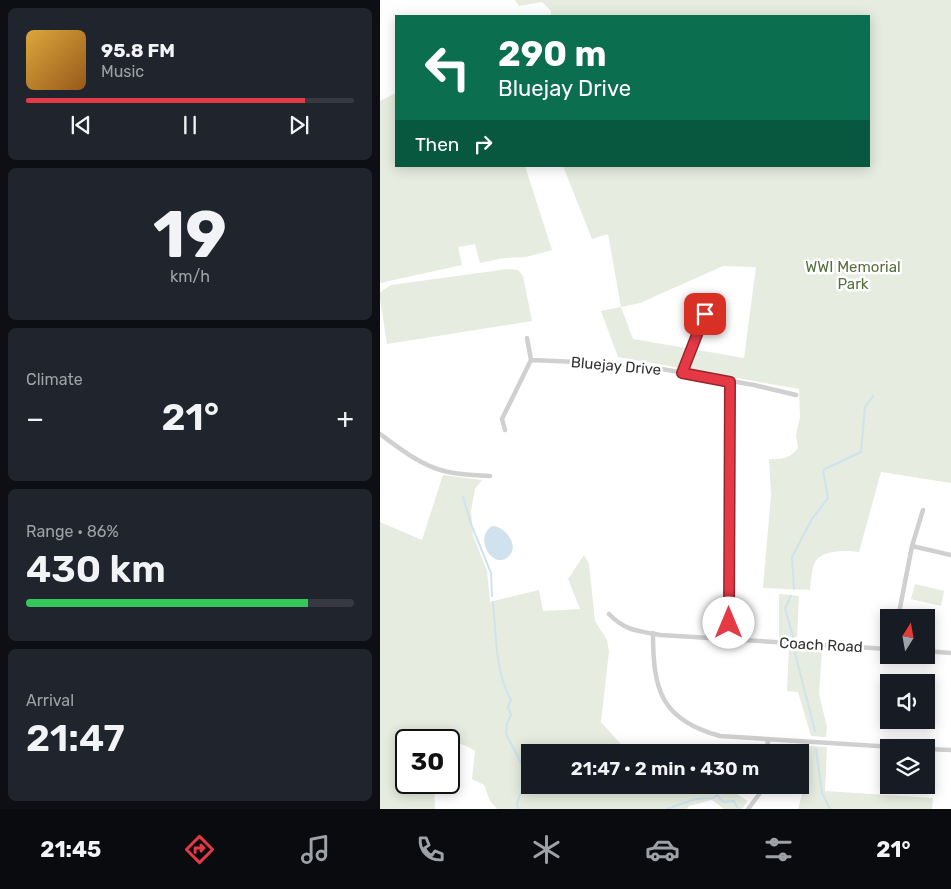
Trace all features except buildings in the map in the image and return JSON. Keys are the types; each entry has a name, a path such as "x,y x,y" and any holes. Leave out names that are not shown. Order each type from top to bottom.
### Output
{"street":[{"path":"682,373 705,314"},
{"path":"505,430 502,419 531,360 527,338"},
{"name":"Bluejay Drive","path":"531,360 650,367 754,385 796,395"},
{"path":"729,640 730,382"},
{"path":"380,434 416,459 434,468 490,476"},
{"path":"900,609 912,546 922,510"},
{"path":"912,546 951,555"},
{"name":"Coach Road","path":"609,614 618,623 631,629 653,633 729,640 880,648"},
{"path":"653,633 653,658 661,695 672,711 683,722 701,731 720,736 880,746"},
{"path":"935,652 951,653"},
{"path":"768,739 768,744"},
{"path":"935,749 951,750"},
{"path":"748,809 759,794"}],"green space":[{"name":"WWI Memorial Park","path":"515,0 951,0 951,483 881,472 859,552 837,551 825,554 817,559 812,574 810,590 763,588 771,495 769,459 785,458 798,448 796,435 800,417 799,389 618,357 601,311 621,307 608,234 592,239 563,167 870,167 870,15 551,15 551,11 542,2 519,6","holes":["723,266 756,267 744,358 633,339 621,307 640,303"]},
{"path":"395,94 395,167 525,167 552,250 526,257 504,258 480,263 475,244 458,247 462,265 380,283 380,101"},
{"path":"508,269 518,270 523,276 532,321 387,344 380,292 391,285"},
{"path":"443,475 482,480 475,489 471,511 473,535 487,571 490,602 539,590 543,611 580,609 568,579 584,555 589,564 595,621 607,640 609,651 601,722 621,744 521,744 521,794 737,794 748,801 742,809 724,809 712,800 689,806 687,809 497,809 490,801 484,785 472,779 475,751 460,744 460,729 395,729 395,794 434,794 435,809 380,809 380,522 422,540"},
{"path":"915,584 944,591 941,606 911,599"},
{"path":"779,594 799,596 797,637 779,637"},
{"path":"789,649 822,651 819,694 827,727 826,737 811,736 798,692 787,691"},
{"path":"809,746 827,747 825,791 933,798 932,809 798,809 802,794 809,794"}],"water":[{"path":"492,526 507,534 512,544 513,550 505,559 495,558 486,550 484,537"}],"waterway":[{"path":"794,589 792,557 812,519 828,498 823,470 861,452 865,407 873,396"},
{"path":"463,497 471,524 491,573 492,596"},
{"path":"791,596 785,608 793,637"},
{"path":"493,602 499,665 511,700 508,707 511,715 507,723 506,734 528,774 517,803 518,809"},
{"path":"795,653 815,731"},
{"path":"816,749 822,793 830,809"},
{"path":"667,809 695,799 713,798 717,795 723,802 734,801 737,807"}],"route":[{"path":"705,314 682,373 730,382 729,623"}]}
